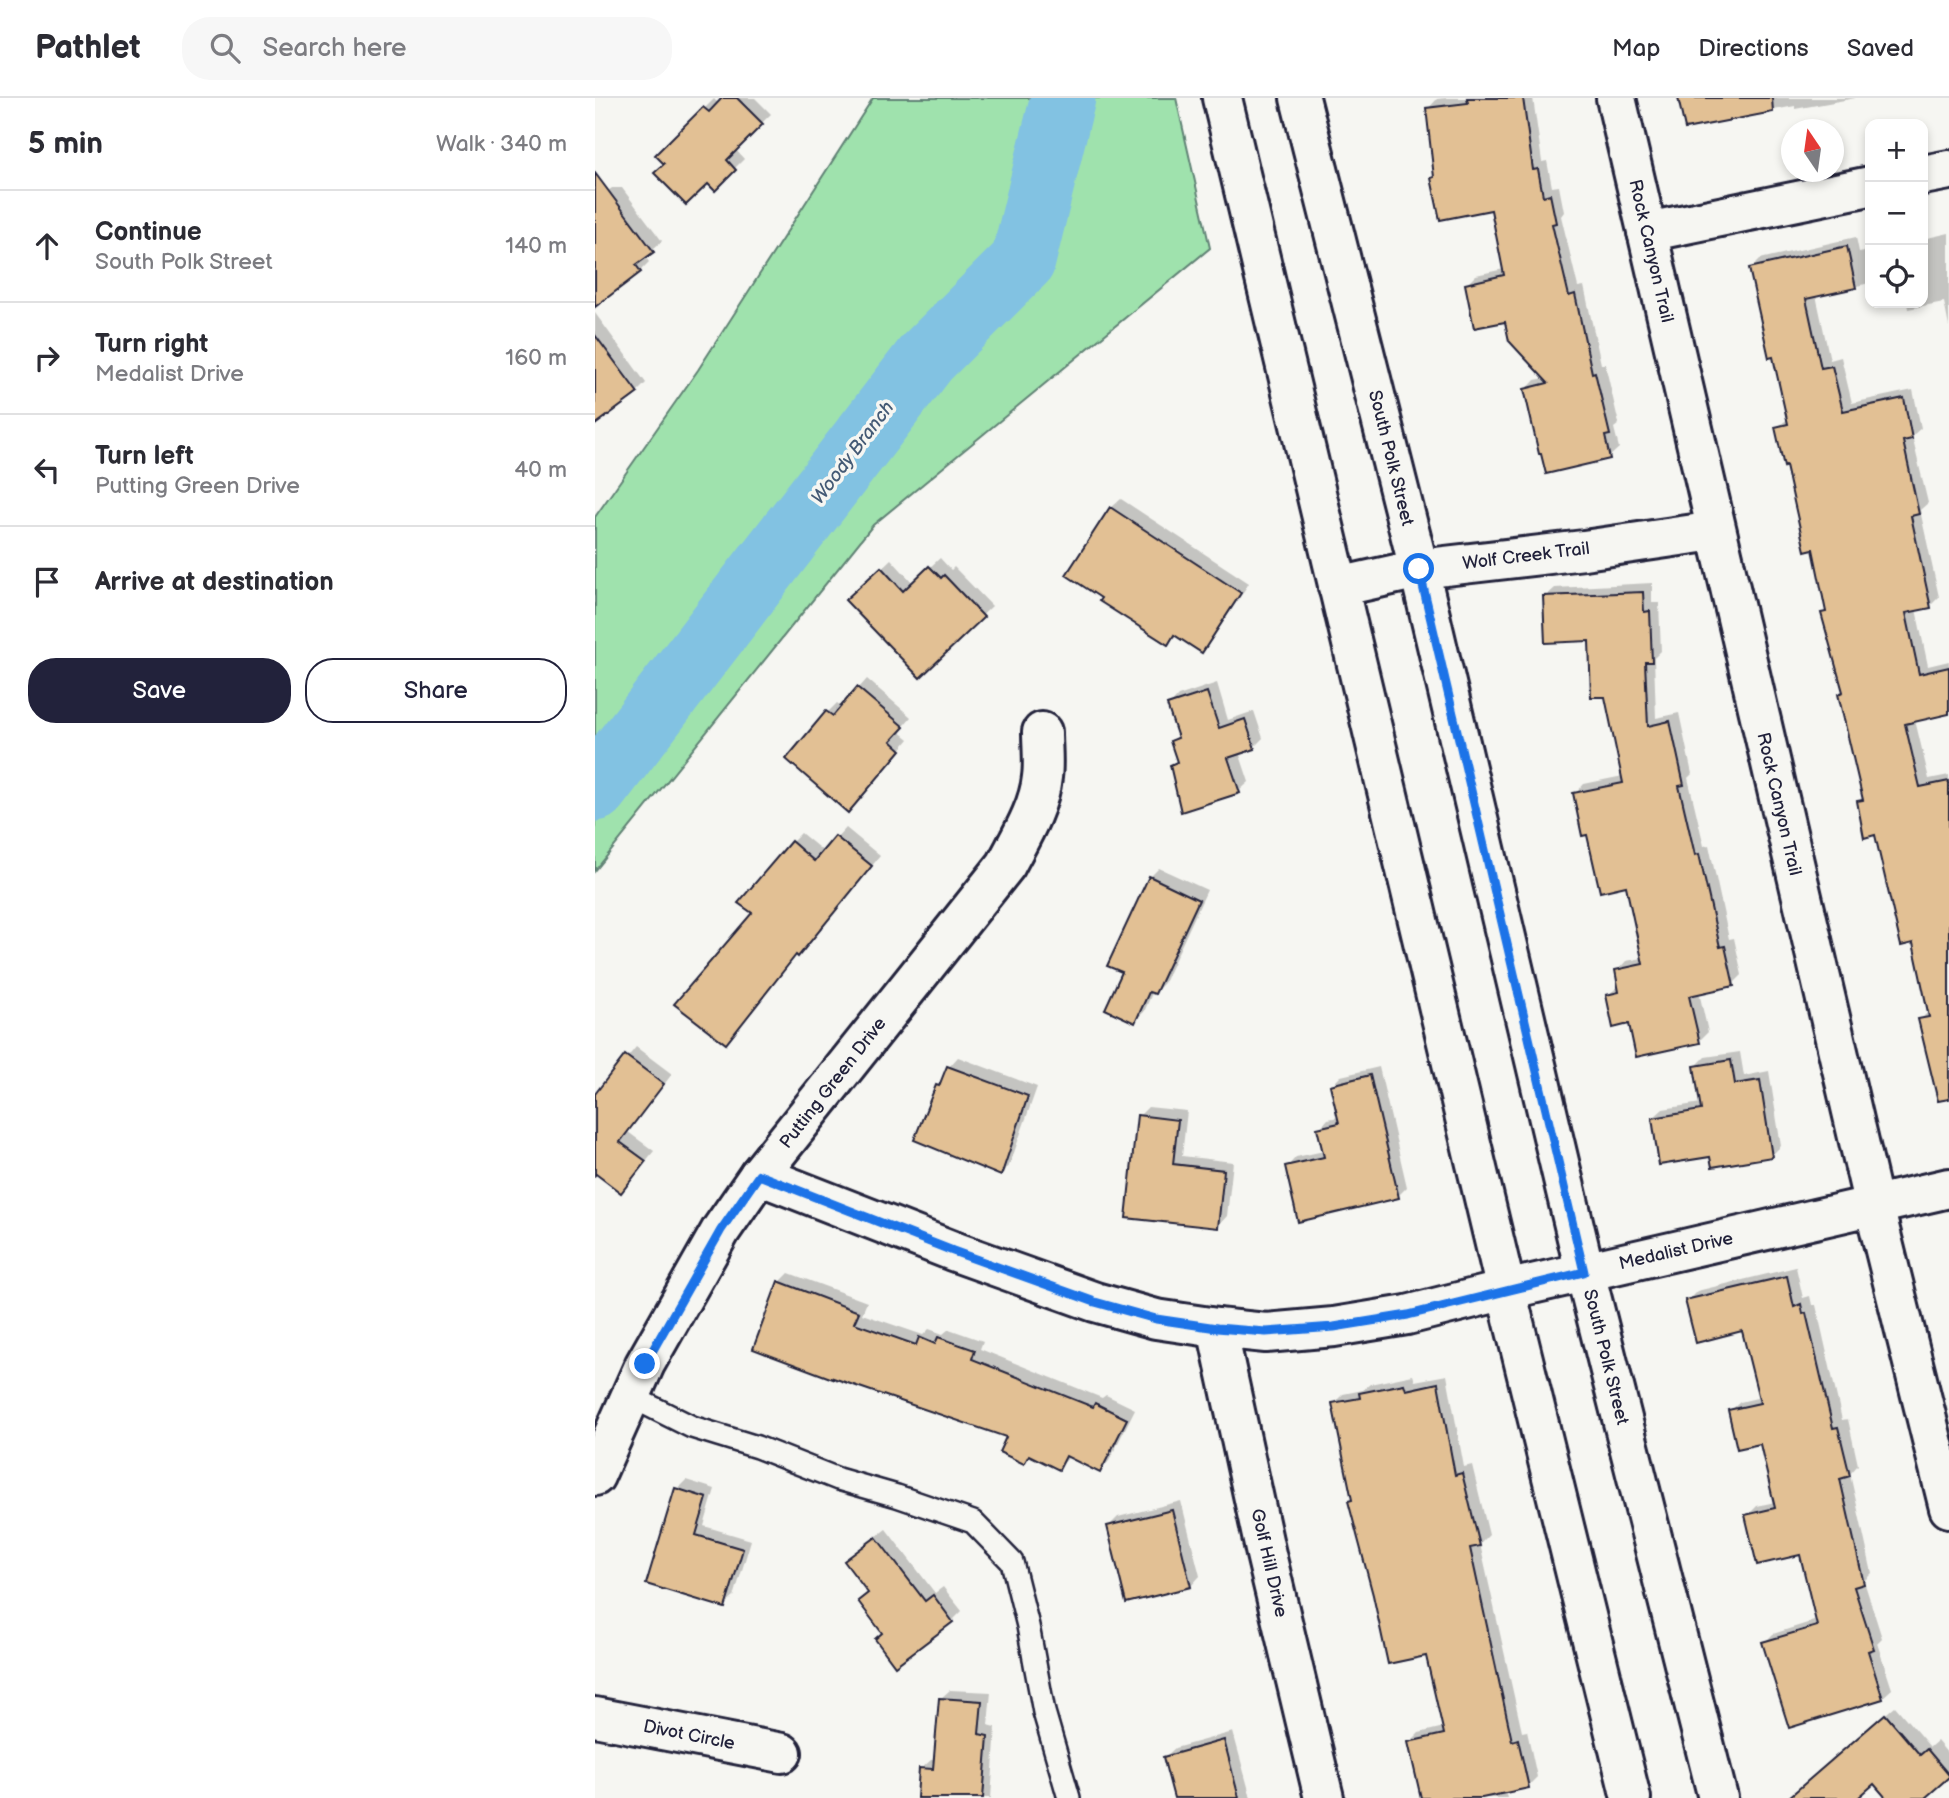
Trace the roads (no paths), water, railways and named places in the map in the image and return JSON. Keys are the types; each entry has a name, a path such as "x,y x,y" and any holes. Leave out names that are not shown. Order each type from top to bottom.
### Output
{"street":[{"path":"1222,98 1506,1290 1631,1798"},
{"name":"South Polk Street","path":"1300,98 1419,569 1584,1272 1718,1798"},
{"name":"Rock Canyon Trail","path":"1616,98 1874,1206 1949,1508"},
{"path":"1928,174 1949,170"},
{"path":"1647,232 1865,187"},
{"name":"Wolf Creek Trail","path":"1338,587 1419,569 1584,550 1715,531"},
{"name":"Putting Green Drive","path":"595,1476 645,1364 721,1230 759,1175 1006,865 1040,792 1043,776 1042,732"},
{"name":"Medalist Drive","path":"759,1175 953,1251 1095,1302 1156,1319 1266,1332 1334,1327 1408,1315 1949,1188"},
{"name":"Golf Hill Drive","path":"1217,1328 1265,1550 1324,1798"},
{"name":"Divot Circle","path":"595,1717 782,1753"}],"lane":[{"path":"630,1396 692,1427 757,1447 838,1479 973,1522 1013,1562 1044,1712 1069,1798"}],"waterway":[{"name":"Woody Branch","path":"595,789 926,358 1023,261 1063,98"}]}
